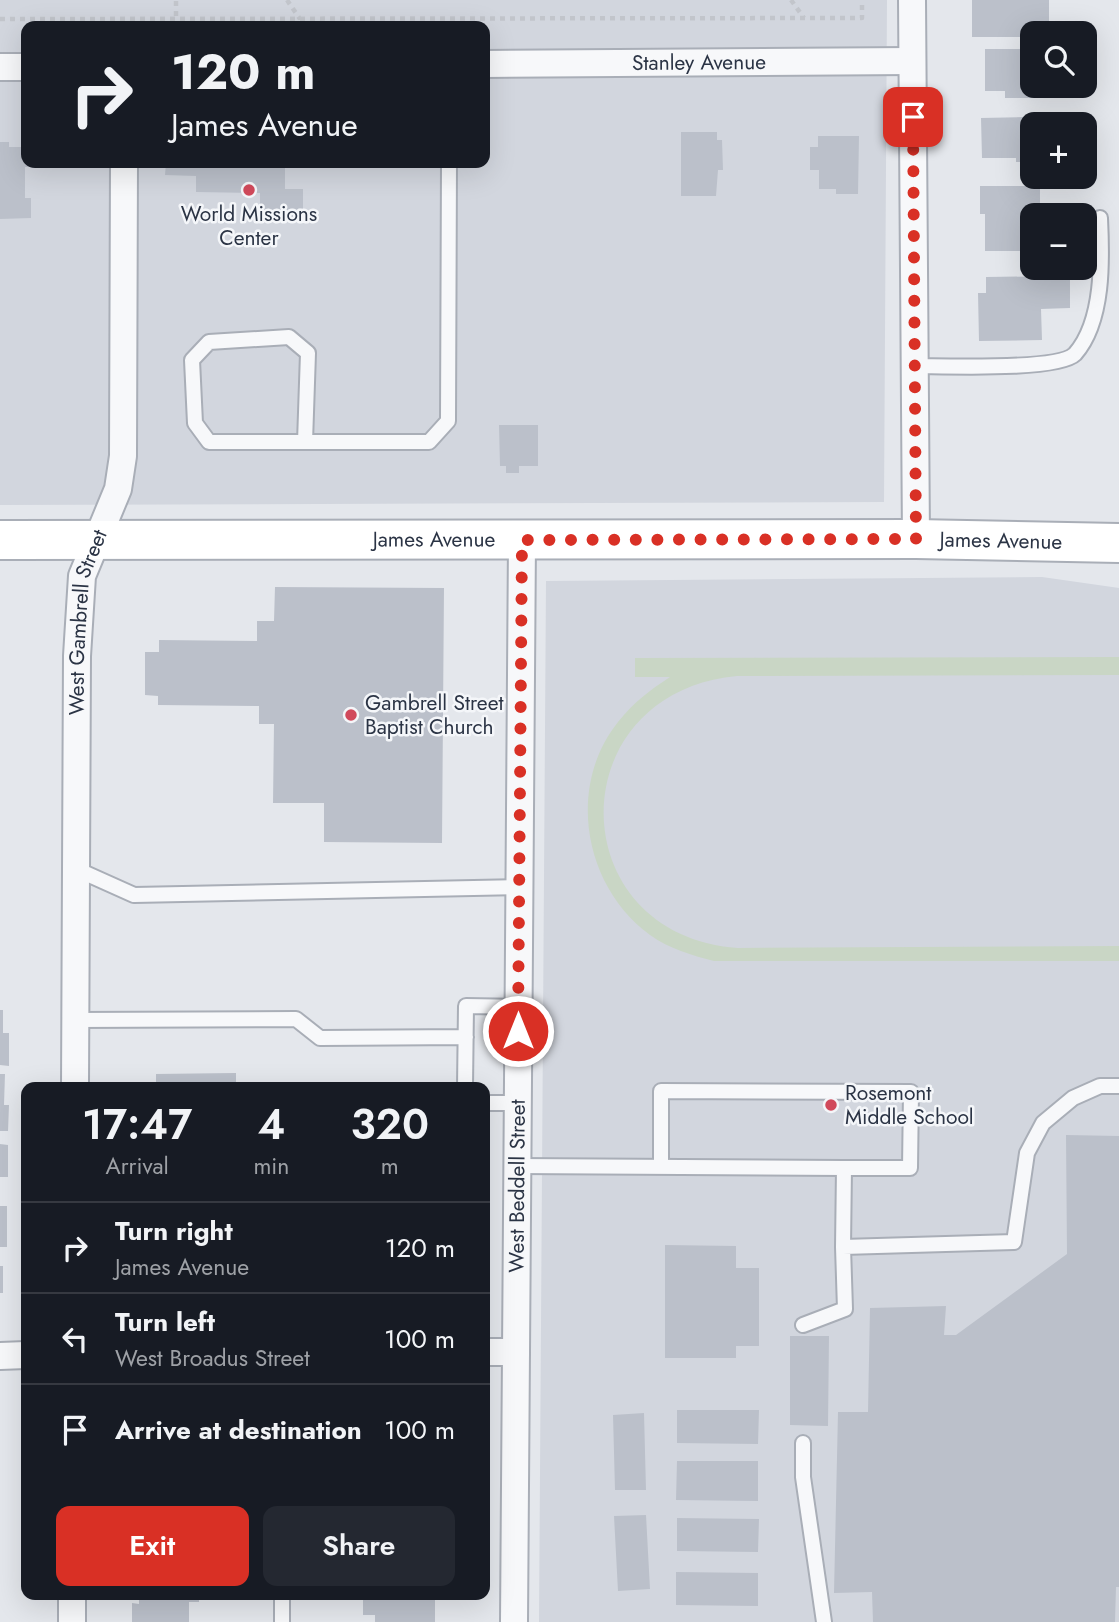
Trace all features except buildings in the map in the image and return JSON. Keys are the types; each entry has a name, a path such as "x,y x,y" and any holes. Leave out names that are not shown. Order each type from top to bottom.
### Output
{"main road":[{"name":"James Avenue","path":"0,541 916,539 1119,543"}],"street":[{"path":"912,0 916,539"},
{"name":"Stanley Avenue","path":"490,64 912,61"},
{"path":"0,67 21,67"},
{"name":"West Gambrell Street","path":"75,1082 79,629 82,576 118,489 123,456 124,168"},
{"name":"West Beddell Street","path":"514,1622 522,540"},
{"path":"490,1352 516,1352"},
{"path":"0,1356 21,1355"},
{"path":"72,1600 72,1622"}],"lane":[{"path":"305,442 308,353 289,337 209,342 192,360 195,423 209,442 305,442 429,442 448,422 449,168"},
{"path":"914,366 1049,365 1073,356 1088,332 1102,274 1100,218"},
{"path":"76,869 134,895 519,887"},
{"path":"465,1082 466,1006 518,1007"},
{"path":"75,1020 296,1019 320,1038 466,1037"},
{"path":"843,1247 1014,1242 1027,1153 1043,1123 1073,1098 1100,1086 1119,1086"},
{"path":"517,1166 661,1167 844,1168 910,1168 911,1092 661,1091 661,1167"},
{"path":"490,1103 517,1103"},
{"path":"803,1325 845,1310 844,1168"},
{"path":"803,1443 803,1478 824,1622"},
{"path":"282,1600 282,1622"}],"path":[{"path":"176,0 176,19"},
{"path":"287,0 300,19"},
{"path":"790,0 804,18"},
{"path":"0,19 862,18 862,0"}],"shaded area":[{"path":"0,0 887,0 884,502 0,505"},
{"name":"Rosemont Middle School","path":"1042,577 1119,588 1119,1622 539,1622 546,581"}],"green space":[{"path":"1119,657 1119,675 737,676 678,692 637,724 612,766 604,814 612,861 638,902 680,933 738,948 1119,946 1119,961 714,961 673,948 650,935 628,915 610,891 597,864 590,835 588,805 592,776 602,748 618,722 630,709 670,677 635,677 635,658"}],"place":[{"name":"World Missions Center","path":"249,190"},
{"name":"Gambrell Street Baptist Church","path":"351,715"},
{"name":"Rosemont Middle School","path":"831,1105"}],"route":[{"path":"518,1031 522,540 916,539 913,117"}]}
